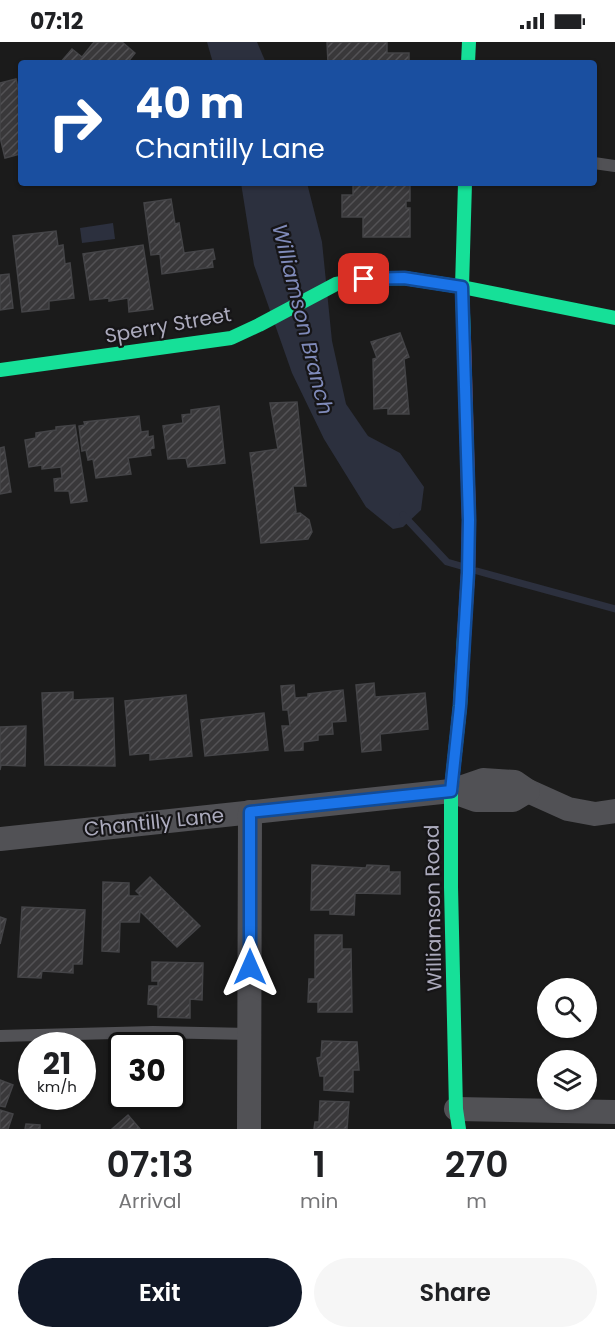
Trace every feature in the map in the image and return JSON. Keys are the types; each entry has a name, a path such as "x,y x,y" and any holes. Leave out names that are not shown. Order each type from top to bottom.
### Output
{"street":[{"path":"468,60 469,42"},
{"name":"Williamson Road","path":"458,1119 451,887 451,791 460,706 468,573 469,520 462,287 465,186"},
{"name":"Sperry Street","path":"0,370 202,344 231,338 336,284 364,279 404,278 462,287 615,318"},
{"path":"451,791 476,800 513,800 528,791 568,809 595,814 615,811"},
{"name":"Chantilly Lane","path":"0,839 451,791"},
{"path":"249,1129 250,812"},
{"path":"458,1119 615,1112"}],"lane":[{"path":"597,163 615,166"},
{"path":"0,1036 153,1032 250,1034"}],"water":[{"path":"207,42 257,42 265,60 212,60"},
{"path":"241,186 308,186 322,242 332,341 346,404 368,436 400,453 424,487 421,510 403,527 393,529 366,507 324,439 292,373 254,265"},
{"path":"113,223 115,239 82,243 80,228"}],"building":[{"path":"94,42 122,42 135,53 129,60 63,60 72,49 82,57"},
{"path":"327,42 387,42 387,53 409,53 409,60 328,60"},
{"path":"16,79 18,88 18,155 5,158 0,137 0,83"},
{"path":"353,186 410,186 410,201 406,201 406,208 410,208 410,237 363,237 363,217 342,217 342,195 353,195"},
{"path":"171,199 175,224 179,223 184,253 213,249 215,259 212,260 213,267 162,274 160,254 151,255 144,203"},
{"path":"56,231 58,246 63,245 65,264 70,263 74,298 49,301 49,309 22,312 13,236"},
{"path":"143,245 153,309 129,312 128,298 109,301 109,298 90,300 83,254"},
{"path":"9,274 13,308 0,310 0,275"},
{"path":"400,333 409,357 404,359 409,414 388,414 388,408 374,409 373,359 377,358 371,342"},
{"path":"297,402 306,486 293,486 296,512 293,514 300,513 309,520 312,532 308,539 261,543 250,453 278,449 270,403"},
{"path":"219,406 225,463 188,467 186,458 168,459 163,426 183,423 182,415 191,414 191,410"},
{"path":"139,416 141,432 148,431 148,437 153,436 154,448 150,449 151,455 128,458 131,474 96,478 93,459 88,460 86,450 82,451 79,426 85,425 84,422"},
{"path":"75,425 87,501 71,503 69,491 55,491 54,479 62,478 61,467 42,469 42,465 29,467 25,440 36,438 36,433 56,430 56,427"},
{"path":"4,447 11,492 0,494 0,448"},
{"path":"374,683 375,697 425,693 428,729 380,734 381,750 362,752 356,685"},
{"path":"294,685 295,698 308,697 308,694 343,690 346,721 332,722 333,734 318,735 318,740 303,742 303,750 285,751 282,726 290,726 288,710 283,710 281,686"},
{"path":"73,692 73,700 113,698 115,766 45,765 42,693"},
{"path":"186,695 192,756 150,760 150,753 130,755 125,701"},
{"path":"264,713 268,750 205,756 201,720"},
{"path":"26,726 25,766 1,765 0,770 0,727"},
{"path":"312,865 366,868 367,865 389,866 389,872 400,872 400,894 355,893 354,915 330,914 330,910 311,910"},
{"path":"150,877 200,926 177,947 140,911 139,922 120,922 119,952 102,951 103,882 129,883 129,896 141,896 136,891"},
{"path":"22,907 85,910 82,964 73,964 73,973 42,971 41,978 18,977"},
{"path":"0,917 6,919 0,944"},
{"path":"315,935 342,935 342,949 351,949 352,1012 318,1012 318,1002 308,1002 309,979 315,979"},
{"path":"152,962 203,963 202,1000 190,999 190,1018 158,1017 158,1005 148,1004 149,986 158,986 158,981 152,981"},
{"path":"322,1041 357,1042 359,1070 353,1070 353,1092 324,1090 324,1076 320,1076 317,1058 321,1057"},
{"path":"0,1080 13,1085 5,1107 0,1106"},
{"path":"320,1101 349,1102 347,1129 314,1129 315,1122 319,1122"},
{"path":"0,1110 13,1114 8,1129 0,1129"},
{"path":"128,1115 140,1129 112,1129"},
{"path":"26,1124 40,1125 40,1129 25,1129"}],"waterway":[{"name":"Williamson Branch","path":"403,515 447,562 461,566"},
{"name":"Williamson Branch","path":"477,571 615,609"}],"traffic: fast":[{"path":"468,60 469,42"},
{"path":"464,339 462,287 465,186"},
{"path":"0,370 231,338 336,284 364,279 404,278 462,287 615,318"},
{"path":"459,1129 456,1109 451,791 460,706 464,637"}],"traffic: jam":[{"path":"464,339 469,520 464,637"}],"route":[{"path":"250,967 250,812 451,791 460,706 469,555 462,287 404,278 364,279"}]}
